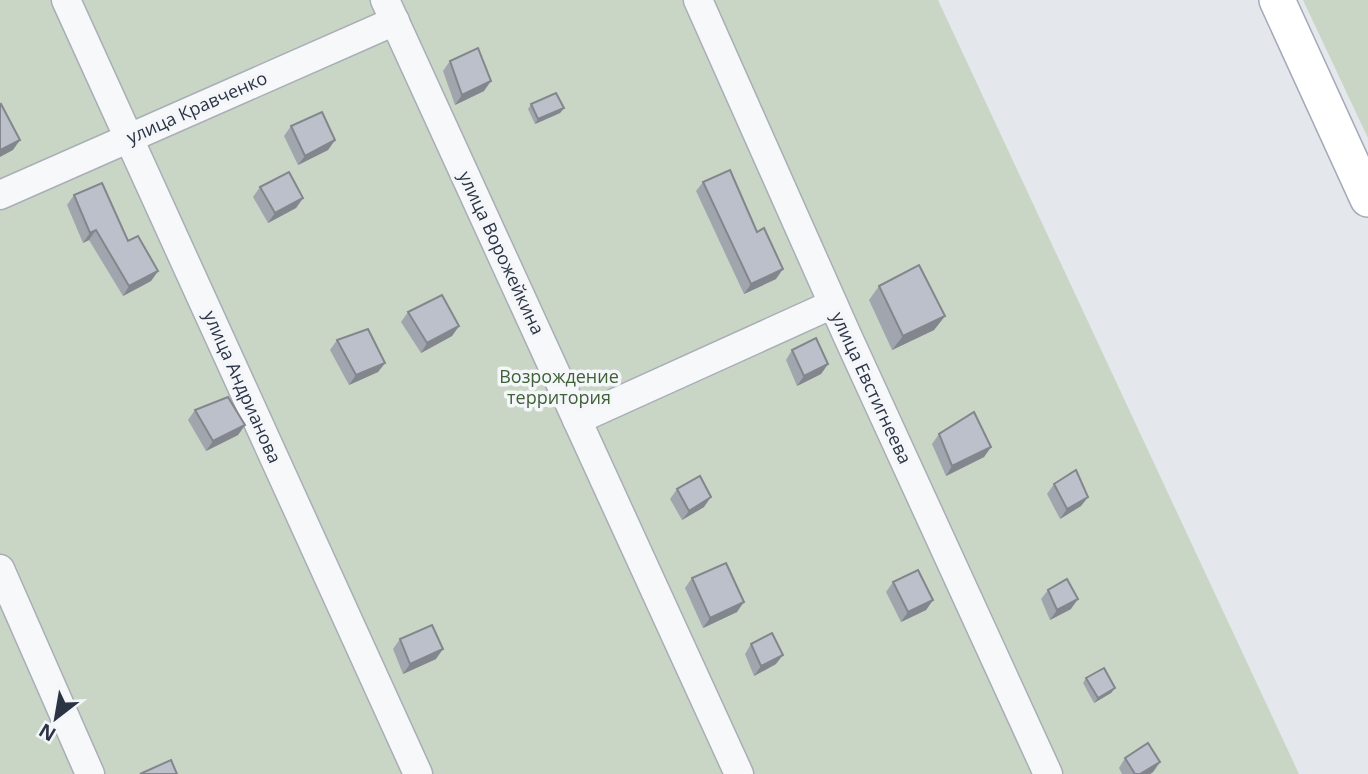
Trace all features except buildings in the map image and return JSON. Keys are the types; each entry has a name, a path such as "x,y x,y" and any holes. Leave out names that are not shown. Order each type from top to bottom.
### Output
{"main road":[{"path":"1277,0 1368,199"}],"street":[{"name":"улица Андрианова","path":"66,0 418,774"},
{"name":"улица Евстигнеева","path":"698,0 833,304 1048,774"},
{"name":"улица Кравченко","path":"0,195 129,138 390,10"},
{"name":"улица Ворожейкина","path":"390,10 739,774"},
{"path":"577,420 833,304"},
{"path":"0,569 90,774"}],"green space":[{"name":"Возрождение территория","path":"0,0 938,0 1299,774 0,774"},
{"path":"1303,0 1368,0 1368,138"}]}
